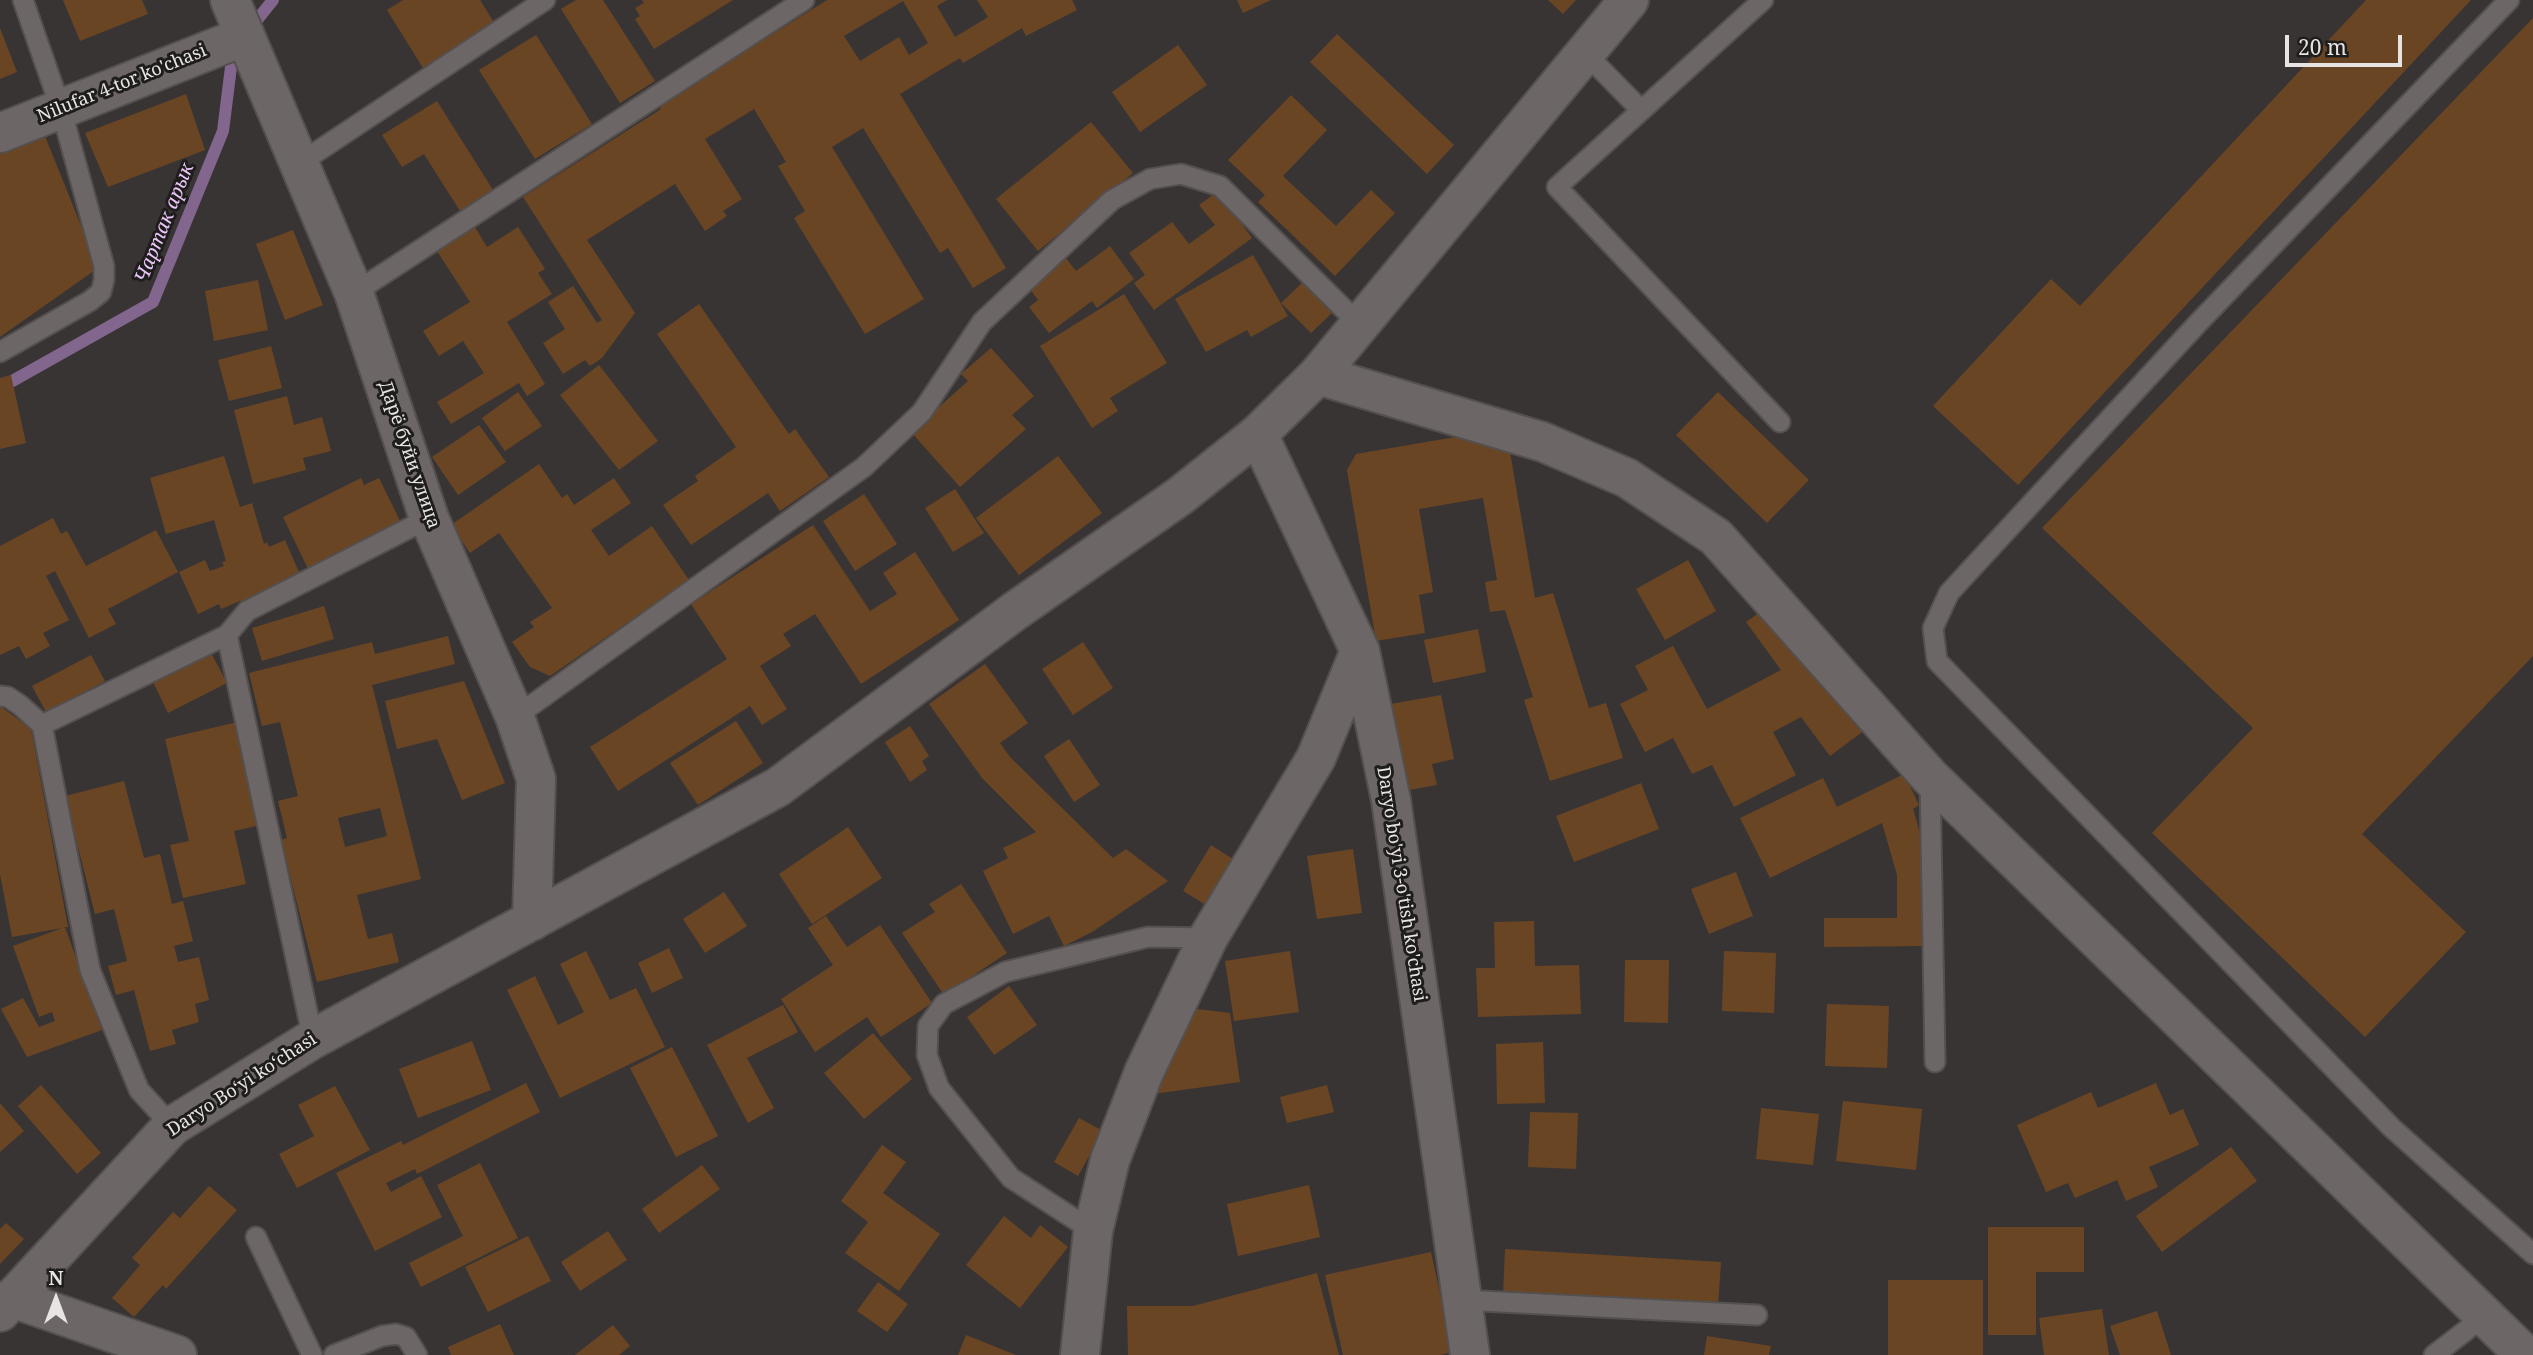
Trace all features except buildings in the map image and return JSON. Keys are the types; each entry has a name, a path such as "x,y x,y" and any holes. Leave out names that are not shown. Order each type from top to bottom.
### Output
{"street":[{"name":"Дарё буйи улица","path":"230,0 354,293 429,518 514,717 536,779 532,921"},
{"name":"Daryo Boʻyi koʻchasi","path":"6,1305 172,1126 313,1039 778,787 1015,611 1180,496 1258,434 1318,376 1629,0"},
{"name":"Nilufar 4-tor ko'chasi","path":"0,133 244,36"},
{"path":"1318,376 1543,442 1626,478 1716,537 1930,777 2525,1355"},
{"name":"Daryo bo'yi 3-o'tish ko'chasi","path":"1258,434 1360,651 1391,800 1470,1355"},
{"path":"1080,1355 1093,1231 1110,1160 1144,1072 1208,939 1316,758 1360,651"},
{"path":"6,1305 177,1355"}],"lane":[{"path":"0,352 90,301 101,292 104,280 104,266 61,108 23,0"},
{"path":"300,163 545,0"},
{"path":"354,293 804,0"},
{"path":"1763,0 1557,187 1780,422"},
{"path":"2509,0 2199,322 1949,593 1933,628 1937,661 2392,1128 2533,1254"},
{"path":"1585,53 1641,110"},
{"path":"514,717 863,467 922,412 982,323 1112,200 1150,179 1181,174 1220,186 1359,324"},
{"path":"43,725 228,635 247,611 429,518"},
{"path":"228,635 313,1039"},
{"path":"0,696 8,697 20,705 43,725 90,970 139,1090 172,1126"},
{"path":"1930,777 1935,1062"},
{"path":"1093,1231 1012,1178 971,1128 939,1088 927,1055 928,1026 944,1004 1005,972 1148,937 1208,939"},
{"path":"256,1237 312,1355"},
{"path":"1462,1300 1757,1315"},
{"path":"2434,1355 2486,1315"},
{"path":"334,1355 382,1336 396,1334 406,1337 417,1355"}],"waterway":[{"name":"Чартак арык","path":"249,30 273,0"},
{"name":"Чартак арык","path":"0,388 153,302 223,131 233,51 236,47"}]}
